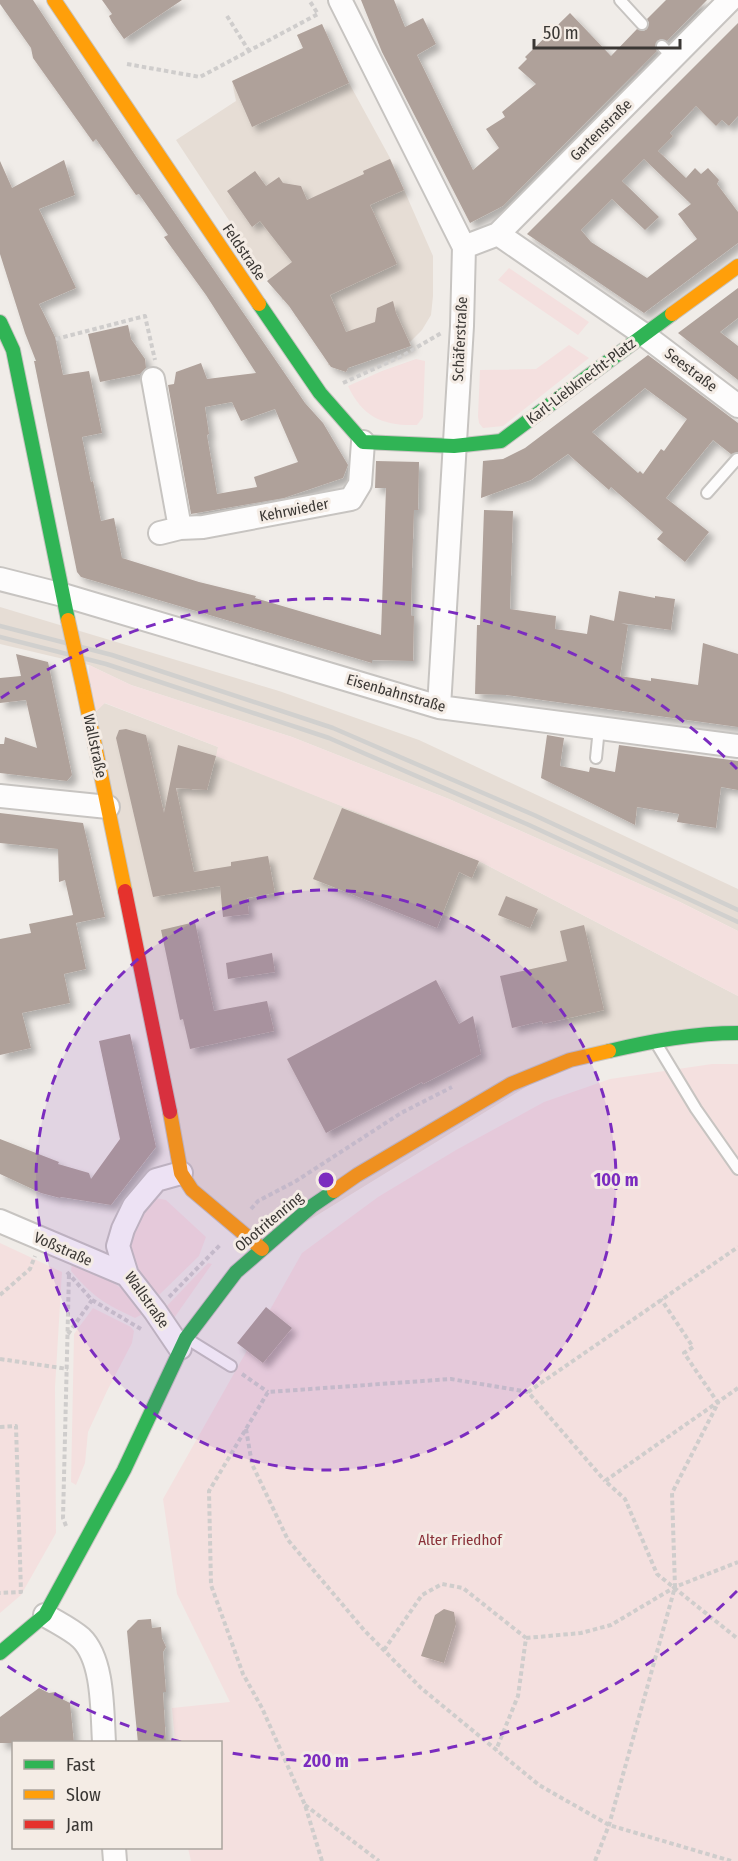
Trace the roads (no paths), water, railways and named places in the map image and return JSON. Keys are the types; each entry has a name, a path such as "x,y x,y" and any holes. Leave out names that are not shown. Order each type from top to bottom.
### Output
{"street":[{"name":"Feldstraße","path":"54,0 139,129 320,393 363,442"},
{"name":"Schäferstraße","path":"340,0 464,247 462,326 439,707"},
{"name":"Gartenstraße","path":"464,247 498,234 668,52 730,0"},
{"name":"Karl-Liebknecht-Platz","path":"454,446 501,441 643,334 498,234"},
{"path":"643,334 738,266"},
{"name":"Wallstraße","path":"0,322 14,350 163,1071 181,1173 192,1190 262,1249"},
{"name":"Seestraße","path":"643,334 738,406"},
{"name":"Kehrwieder","path":"154,368 170,531 203,527 351,499 360,484 363,442"},
{"path":"363,442 454,446"},
{"name":"Eisenbahnstraße","path":"0,579 63,595 439,707 738,746"},
{"path":"0,796 108,807"},
{"name":"Obotritenring","path":"0,1653 45,1615 92,1533 124,1470 183,1343 236,1272 312,1206 357,1175 511,1084 570,1060 654,1040 714,1033 738,1033"},
{"name":"Wallstraße","path":"181,1173 156,1180 134,1206 118,1246 127,1275 183,1343"},
{"name":"Voßstraße","path":"0,1221 127,1275"},
{"path":"45,1615 82,1638 94,1658 98,1673 104,1741"}],"lane":[{"path":"621,0 642,24"},
{"path":"707,493 737,459"},
{"path":"596,758 599,728"},
{"path":"654,1040 696,1109 738,1169"},
{"path":"183,1343 231,1366"}],"railway":[{"path":"0,626 112,655 333,728 534,815 738,910"},
{"path":"0,637 106,664 329,738 529,825 738,922"}],"park label":[{"name":"Alter Friedhof","path":"460,1540"}]}
